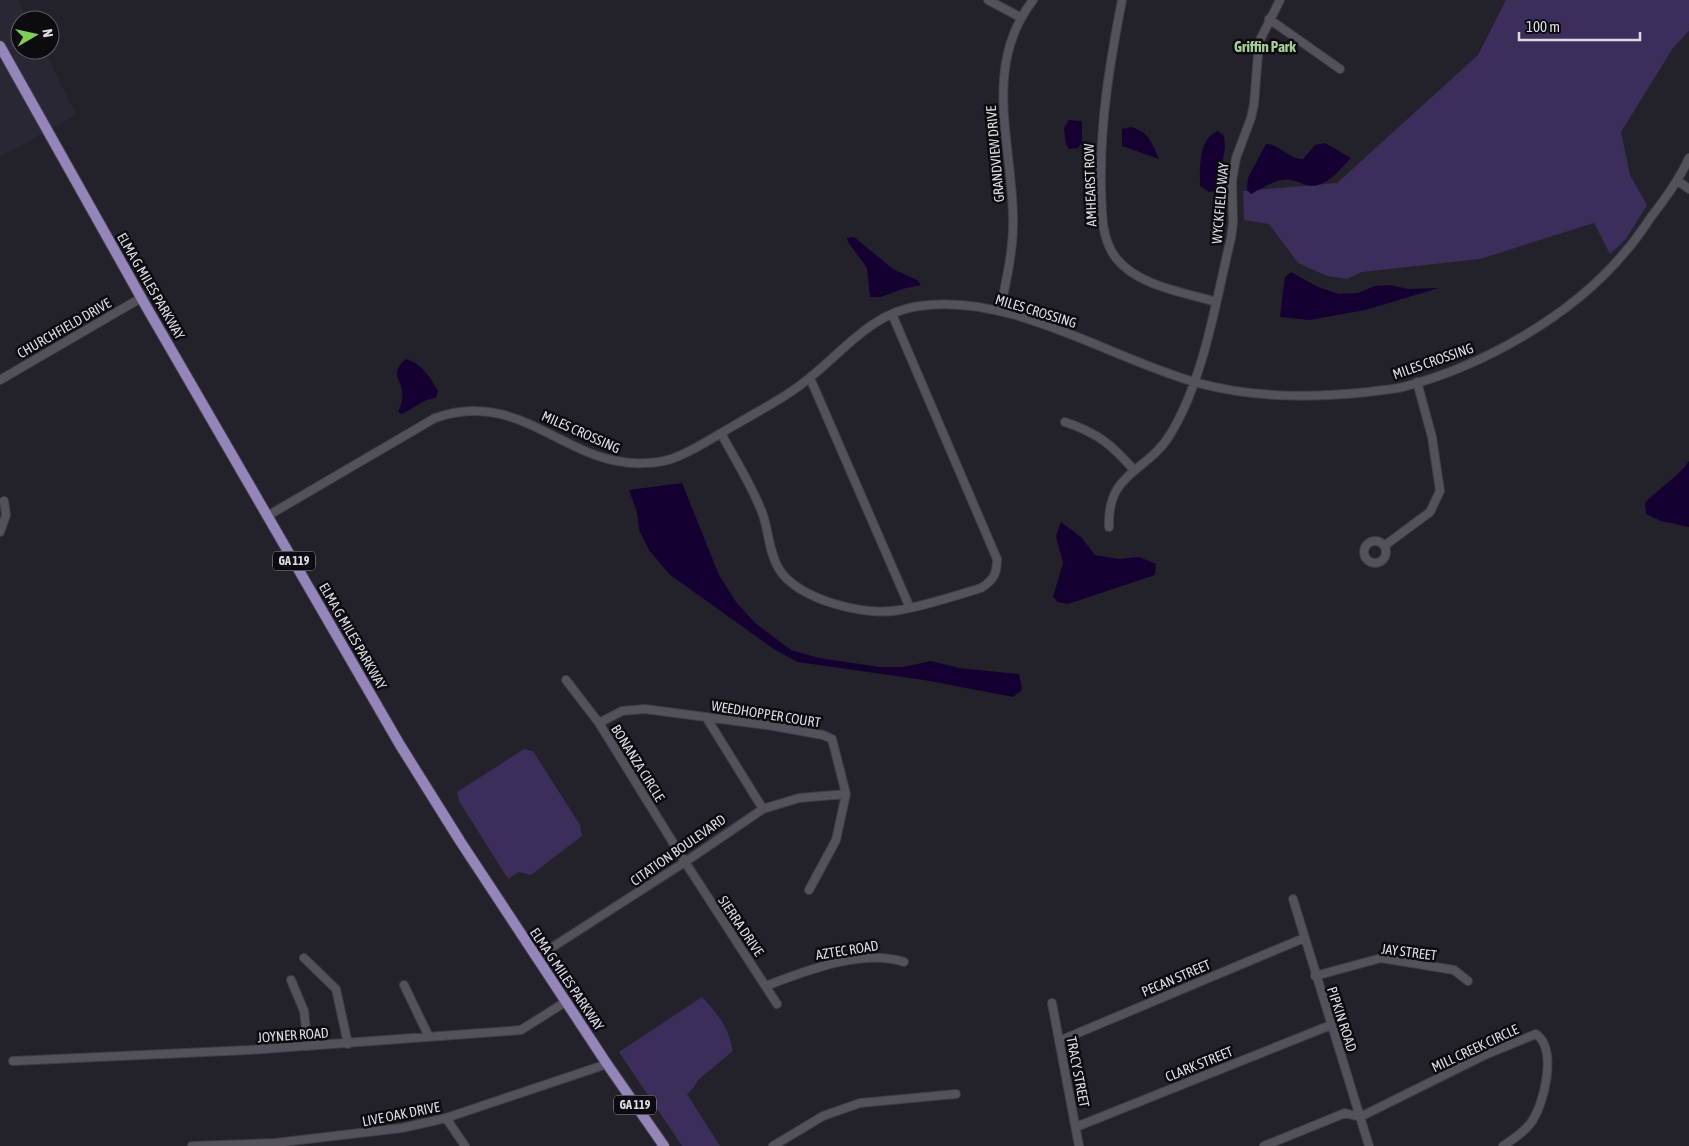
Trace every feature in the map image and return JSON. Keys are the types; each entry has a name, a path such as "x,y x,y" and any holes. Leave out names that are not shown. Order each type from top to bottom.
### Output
{"main road":[{"name":"ELMA G MILES PARKWAY","path":"0,46 141,298 432,798 607,1064 664,1146"}],"street":[{"path":"988,0 1020,17"},
{"name":"GRANDVIEW DRIVE","path":"1000,312 1013,239 1014,219 1002,90 1008,51 1020,17 1032,0"},
{"name":"AMHEARST ROW","path":"1122,0 1101,126 1103,227 1108,245 1116,258 1134,273 1158,285 1216,302"},
{"name":"WYCKFIELD WAY","path":"1109,527 1108,511 1113,494 1122,480 1170,436 1185,409 1195,382 1216,302 1233,223 1232,181 1236,158 1251,118 1259,42 1280,0"},
{"path":"1269,20 1340,69"},
{"name":"MILES CROSSING","path":"269,515 416,429 450,413 488,411 511,416 601,458 621,464 664,461 679,456 721,433 810,378 871,324 914,306 931,304 1000,312 1066,332 1153,369 1195,382 1250,393 1291,397 1402,388 1470,364 1522,338 1586,291 1624,253 1678,181 1689,158"},
{"path":"1678,181 1689,189"},
{"name":"CHURCHFIELD DRIVE","path":"0,380 141,298"},
{"path":"721,433 758,502 776,563 792,584 823,600 851,607 891,612 981,588 991,582 997,572 997,559 892,314"},
{"path":"810,378 910,608"},
{"path":"1384,546 1430,512 1440,491 1432,437 1417,382"},
{"path":"1065,422 1096,434 1113,446 1134,470"},
{"path":"0,532 6,515 4,501"},
{"name":"BONANZA CIRCLE","path":"566,680 599,723 685,862"},
{"name":"WEEDHOPPER COURT","path":"599,723 622,711 634,709 772,726 824,735 832,739 846,794 836,840 809,890"},
{"path":"706,717 762,809"},
{"name":"CITATION BOULEVARD","path":"536,957 685,862 762,809 799,798 846,794"},
{"name":"SIERRA DRIVE","path":"685,862 777,1004"},
{"name":"PIPKIN ROAD","path":"1293,899 1315,976 1369,1146"},
{"name":"PECAN STREET","path":"1059,1041 1304,938"},
{"name":"AZTEC ROAD","path":"766,986 816,967 888,956 904,962"},
{"path":"304,958 336,989 348,1044"},
{"name":"JAY STREET","path":"1315,976 1381,958 1454,970 1468,981"},
{"path":"292,980 304,1011 308,1046"},
{"path":"404,985 429,1037"},
{"name":"JOYNER ROAD","path":"12,1060 348,1044 521,1030 567,1001"},
{"name":"TRACY STREET","path":"1052,1003 1079,1146"},
{"name":"CLARK STREET","path":"1076,1127 1331,1025"},
{"name":"MILL CREEK CIRCLE","path":"1360,1117 1487,1054 1536,1034 1545,1045 1548,1057 1543,1092 1530,1124 1503,1146"},
{"name":"LIVE OAK DRIVE","path":"192,1146 323,1139 402,1128 446,1118 607,1064"},
{"path":"773,1146 823,1116 860,1103 956,1094"},
{"path":"1264,1146 1345,1113 1360,1117"},
{"path":"446,1118 465,1146"},
{"path":"323,1139 327,1146"}],"shaded area":[{"path":"0,0 18,0 24,10 10,10 10,60 49,60 76,115 0,157"},
{"path":"1506,0 1689,0 1689,31 1673,48 1621,132 1630,175 1647,205 1626,239 1610,254 1594,223 1480,259 1362,272 1347,279 1327,276 1298,263 1269,224 1244,220 1243,191 1337,183 1478,55"},
{"path":"1069,120 1082,121 1082,142 1078,148 1069,149 1066,144 1064,128"},
{"path":"1131,127 1146,135 1159,159 1122,146 1122,129"},
{"path":"1218,131 1224,136 1225,148 1217,190 1209,192 1200,186 1202,155 1207,140"},
{"path":"1325,143 1351,158 1327,181 1311,186 1286,179 1251,194 1247,190 1248,178 1266,144 1276,146 1293,157 1303,159 1315,145"},
{"path":"854,237 893,269 917,280 921,285 902,289 881,297 870,297 867,268 848,242 847,238"},
{"path":"1291,272 1318,287 1339,294 1358,293 1375,286 1390,285 1408,289 1439,288 1365,310 1310,320 1280,317 1285,277"},
{"path":"406,359 421,367 438,391 436,398 426,400 402,414 398,412 402,403 402,388 397,374 400,365"},
{"path":"1689,461 1689,527 1661,521 1646,514 1645,503 1679,473"},
{"path":"682,483 719,575 736,602 755,623 791,650 819,658 880,667 904,667 931,661 959,668 1019,674 1022,690 1013,697 924,680 798,662 775,650 669,574 649,550 639,530 637,512 629,490"},
{"path":"1061,522 1081,537 1095,555 1118,559 1139,557 1156,564 1155,575 1068,604 1058,602 1053,597 1063,563 1056,536"},
{"path":"524,749 533,751 580,825 582,836 531,875 519,872 508,879 459,801 457,792"},
{"path":"702,997 722,1022 729,1035 733,1051 698,1080 687,1094 720,1146 682,1146 619,1052"}],"district":[{"name":"Griffin Park","path":"1265,47"}]}
